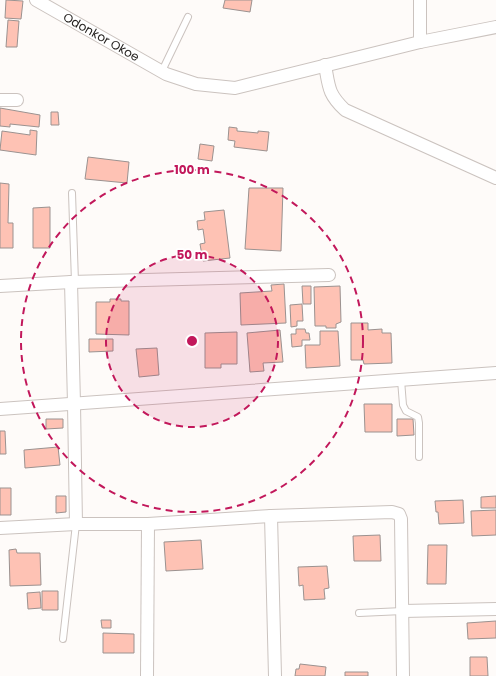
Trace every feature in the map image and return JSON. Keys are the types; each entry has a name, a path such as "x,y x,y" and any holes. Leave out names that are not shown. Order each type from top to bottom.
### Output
{"street":[{"name":"Odonkor Okoe","path":"36,0 164,72 196,84 235,88 420,42 496,27"},
{"path":"420,0 420,42"},
{"path":"325,65 330,92 345,110 496,178"},
{"path":"0,100 17,100"},
{"path":"0,286 73,282 329,275"},
{"path":"73,282 76,524"},
{"path":"0,409 496,373"},
{"path":"0,528 76,524 148,524 271,516 392,512 398,514 401,519 403,676"},
{"path":"271,516 276,676"},
{"path":"147,676 148,524"},
{"path":"402,611 496,609"}],"lane":[{"path":"164,72 188,17"},
{"path":"72,193 73,282"},
{"path":"401,380 406,411 418,417 419,457"},
{"path":"63,639 76,524"},
{"path":"359,613 402,611"}],"building":[{"path":"6,0 23,1 21,19 5,18"},
{"path":"225,0 252,0 250,12 223,8"},
{"path":"8,20 19,21 17,47 6,47"},
{"path":"0,108 40,115 39,127 10,124 10,127 0,126"},
{"path":"51,112 58,112 59,125 51,125"},
{"path":"229,127 237,128 237,131 258,133 258,131 269,132 267,151 234,147 235,141 228,140"},
{"path":"30,130 37,131 36,155 0,150 2,131 30,135"},
{"path":"200,144 214,146 212,161 198,159"},
{"path":"88,157 129,162 127,183 85,179"},
{"path":"0,183 9,184 8,223 13,223 13,248 0,248"},
{"path":"249,188 283,188 281,251 245,249"},
{"path":"50,207 50,248 33,248 33,208"},
{"path":"224,210 230,258 203,261 200,244 205,243 203,229 198,230 197,221 205,220 204,212"},
{"path":"284,284 286,323 241,325 240,293 272,291 271,285"},
{"path":"302,286 311,286 311,304 303,304"},
{"path":"340,286 341,322 336,324 336,328 315,326 314,287"},
{"path":"110,299 129,301 129,335 96,334 96,302 110,302"},
{"path":"302,304 303,321 297,321 297,326 291,327 290,305"},
{"path":"351,323 368,323 368,330 382,329 382,333 391,333 392,363 364,364 363,360 351,360"},
{"path":"296,329 305,329 306,333 309,333 310,340 302,340 302,346 292,347 291,334 296,334"},
{"path":"280,330 283,362 263,363 264,371 250,372 247,333"},
{"path":"320,331 338,331 340,366 306,368 305,345 320,345"},
{"path":"237,332 237,364 221,364 221,368 205,368 205,333"},
{"path":"89,339 113,339 113,351 89,352"},
{"path":"157,348 159,375 139,377 136,349"},
{"path":"364,404 392,404 392,432 365,432"},
{"path":"46,419 63,419 63,428 46,429"},
{"path":"397,419 413,419 414,435 397,436"},
{"path":"0,431 5,431 6,454 0,454"},
{"path":"58,447 60,465 25,468 24,450"},
{"path":"0,488 11,488 11,515 0,515"},
{"path":"56,496 66,496 66,512 56,513"},
{"path":"496,496 496,508 481,508 481,497"},
{"path":"463,500 464,523 439,524 435,501"},
{"path":"496,510 496,535 472,536 471,511"},
{"path":"380,535 381,561 354,561 353,536"},
{"path":"201,540 203,569 166,571 164,542"},
{"path":"428,545 447,545 446,584 427,584"},
{"path":"16,549 17,553 40,553 41,585 10,586 9,550"},
{"path":"327,566 329,588 324,589 325,599 304,600 303,585 299,586 298,567"},
{"path":"42,591 58,591 58,610 42,610"},
{"path":"40,592 41,608 28,609 27,593"},
{"path":"101,620 111,620 111,628 102,628"},
{"path":"496,621 496,638 468,639 467,623"},
{"path":"103,633 134,634 134,653 103,653"},
{"path":"470,657 487,657 488,676 470,676"},
{"path":"300,664 326,667 325,676 295,676 296,669 299,669"},
{"path":"345,672 368,672 368,676 345,676"}]}
